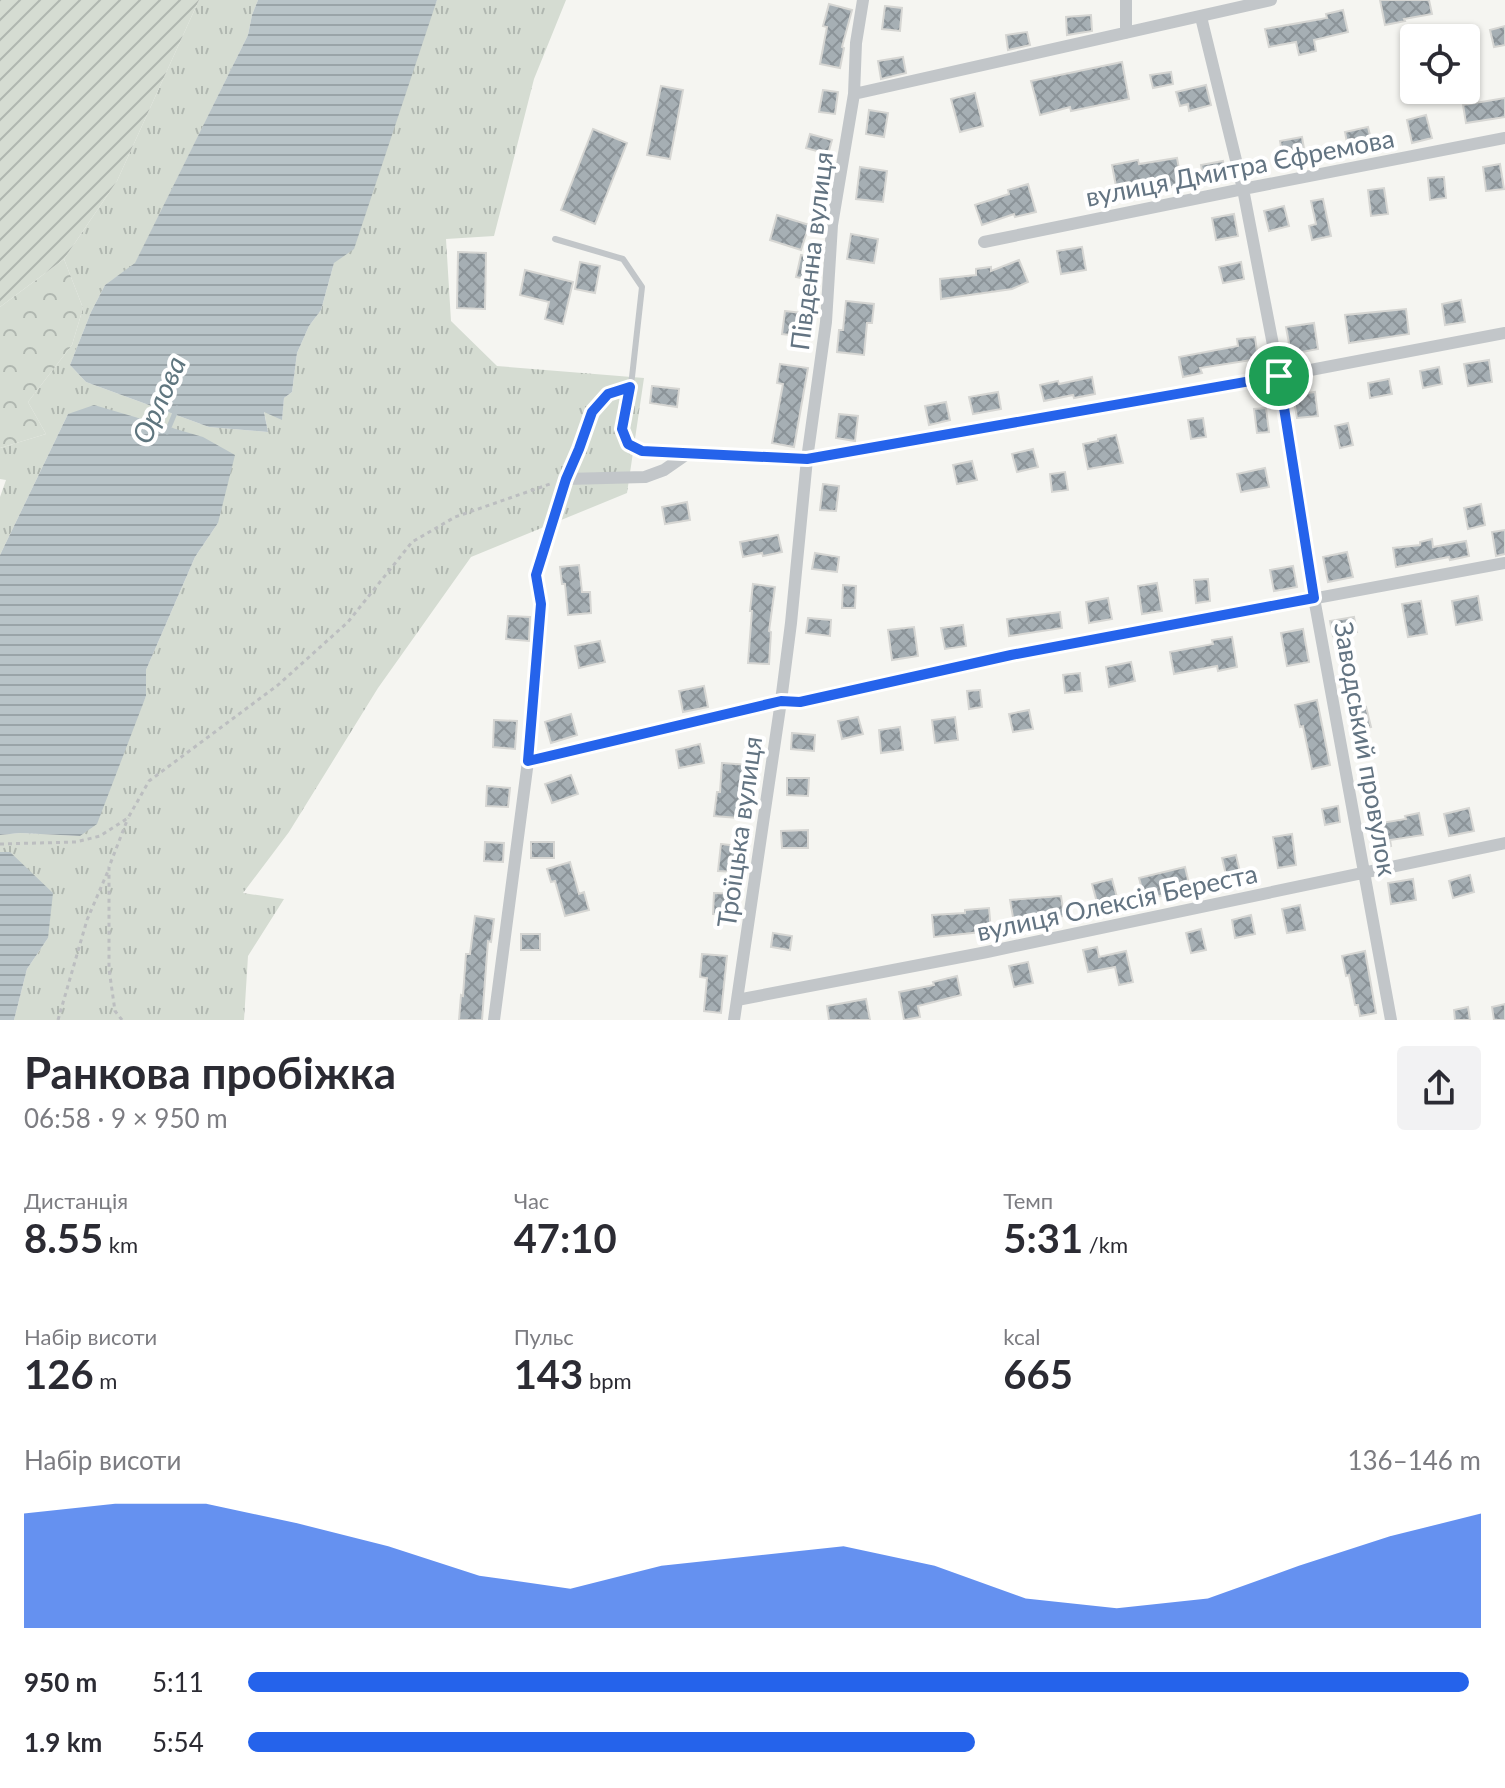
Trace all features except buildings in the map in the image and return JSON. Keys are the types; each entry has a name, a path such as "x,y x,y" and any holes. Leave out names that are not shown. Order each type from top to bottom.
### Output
{"street":[{"name":"Південна вулиця","path":"807,459 826,322 832,225 854,94 856,43 863,0"},
{"path":"1126,0 1126,33"},
{"path":"854,94 1201,17 1249,2 1271,0"},
{"name":"Заводський провулок","path":"1201,17 1243,189 1279,376 1314,598 1391,1020"},
{"name":"вулиця Дмитра Єфремова","path":"984,242 1505,138"},
{"path":"642,451 807,459 1505,333"},
{"path":"494,1020 528,761 541,604 536,575 566,479 645,477 664,470 687,454"},
{"name":"Троїцька вулиця","path":"734,1020 781,701 807,459"},
{"path":"528,761 781,701 800,702 1011,655 1505,563"},
{"name":"вулиця Олексія Береста","path":"737,1000 987,952 1505,843"}],"lane":[{"path":"555,239 623,259 642,287 622,429 628,444 642,451"}],"path":[{"path":"58,1020 87,920 128,818 149,781 278,685 348,622 412,542 455,517 566,479 592,412 608,394 630,387"},
{"path":"0,844 76,842 100,836 128,818"},
{"path":"109,867 109,969 115,1011 122,1020"}],"green space":[{"path":"0,0 199,0 117,181 64,259 0,307"},
{"path":"199,0 258,0 248,35 135,264 105,285 70,365 86,382 209,427 268,432 264,411 282,419 284,398 292,392 297,353 309,326 321,310 334,263 437,0 566,0 534,79 494,236 446,239 451,321 497,366 644,378 627,493 471,557 378,688 289,832 243,893 284,899 248,956 244,1020 14,1020 27,969 48,938 10,852 0,852 0,835 79,836 146,696 146,670 195,557 218,523 68,414 0,555 0,497 6,480 0,479 0,448 46,434 28,402 72,345 83,308 64,259 117,181"},
{"path":"64,259 83,308 72,345 28,402 46,434 0,448 0,307"}],"water":[{"path":"258,0 437,0 354,249 334,263 321,310 309,326 297,353 292,392 284,398 282,420 264,412 268,432 209,427 86,382 70,365 105,285 135,263 248,35"},
{"path":"94,405 203,437 235,455 218,523 195,557 146,670 146,696 97,824 80,836 0,835 0,555 68,414"},
{"path":"0,852 10,852 53,893 48,938 27,969 14,1020 0,1020"}],"waterway":[{"name":"Орлова","path":"167,432 177,408"}],"route":[{"path":"1279,376 1314,598 1011,655 800,702 781,701 528,761 541,604 536,575 566,479 592,412 608,394 630,387 622,429 628,444 642,451 807,459 1279,376"}]}
